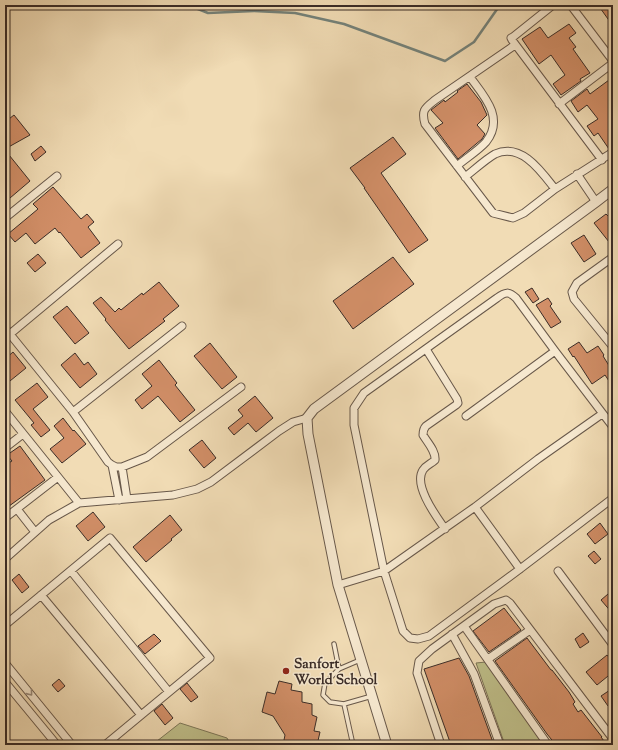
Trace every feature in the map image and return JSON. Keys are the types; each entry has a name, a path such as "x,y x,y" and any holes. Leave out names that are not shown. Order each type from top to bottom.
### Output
{"street":[{"path":"554,5 513,37 512,40 602,160"},
{"path":"559,104 613,62 569,5"},
{"path":"515,45 435,100 425,108 422,116 425,124 493,213 513,218 524,213 555,189 613,152"},
{"path":"457,166 485,144 492,130 492,110 488,100 470,77"},
{"path":"465,177 495,155 504,152 512,152 528,159 536,166 555,189"},
{"path":"577,174 596,202"},
{"path":"5,218 57,176"},
{"path":"5,558 49,520 80,503 173,495 197,489 211,482 279,431 293,422 307,418 314,409 613,189"},
{"path":"118,244 7,331 73,412 112,466 119,500"},
{"path":"613,257 577,283 572,292 574,299 613,347"},
{"path":"613,427 516,298 512,294 508,293 504,293 364,393 354,408 354,425 384,571 403,631 410,638 418,639 429,636 613,498"},
{"path":"73,412 182,326"},
{"path":"426,349 458,403 426,426 423,432 423,435 436,457 435,460 426,466 422,471 420,483 429,504 445,528"},
{"path":"466,416 556,351"},
{"path":"112,466 122,467 147,457 241,387"},
{"path":"5,411 80,503"},
{"path":"338,585 384,571 475,507 538,459 602,414"},
{"path":"307,418 308,434 338,585 387,745"},
{"path":"5,448 23,434"},
{"path":"122,467 127,499"},
{"path":"5,518 58,477"},
{"path":"475,507 520,569"},
{"path":"17,509 36,532"},
{"path":"5,625 110,538 210,658 105,745"},
{"path":"71,571 169,692"},
{"path":"558,571 613,645"},
{"path":"41,595 141,715"},
{"path":"441,745 417,673 419,661 432,649 494,604 506,600 510,603 613,739"},
{"path":"464,626 548,745"},
{"path":"488,660 530,630"},
{"path":"452,634 474,674 500,745"},
{"path":"5,663 72,745"},
{"path":"5,682 57,745"}],"lane":[{"path":"334,644 339,669"},
{"path":"361,660 339,669 325,683 323,695 330,702 344,704 372,696"},
{"path":"344,704 353,745"}],"green space":[{"path":"486,662 546,745 505,745 476,663"},
{"path":"180,723 227,738 231,745 152,745"}],"building":[{"path":"598,5 611,5 613,8 613,26"},
{"path":"569,24 576,33 569,38 576,47 573,49 590,73 580,79 581,81 561,95 553,84 565,75 551,55 539,64 522,39 540,27 548,38"},
{"path":"609,80 613,85 613,147 609,149 598,133 594,136 587,126 598,119 587,105 578,112 571,101 587,89 590,94"},
{"path":"467,84 481,102 487,115 477,125 485,134 482,139 458,159 435,128 443,123 431,110 444,100 445,102"},
{"path":"14,115 30,135 5,149 5,136 9,134 5,122"},
{"path":"393,137 406,154 381,173 428,240 409,253 350,168"},
{"path":"41,146 46,152 35,161 31,154"},
{"path":"5,150 30,181 10,198 5,192"},
{"path":"53,187 81,219 87,214 94,222 88,227 100,243 81,258 55,228 35,244 26,233 15,242 8,234 38,209 33,204"},
{"path":"613,213 613,247 594,223 606,214 608,216"},
{"path":"584,235 596,254 584,262 571,243"},
{"path":"38,254 46,263 35,272 27,263"},
{"path":"393,257 414,284 353,329 333,301"},
{"path":"159,282 179,306 163,319 165,321 129,349 93,303 101,297 115,312 119,308 121,310 142,293 143,295"},
{"path":"532,288 539,299 533,303 525,292"},
{"path":"548,298 552,304 550,306 561,322 551,328 536,305"},
{"path":"67,306 89,333 75,344 53,317"},
{"path":"579,342 587,353 598,346 613,372 613,387 605,375 592,384 568,349"},
{"path":"210,343 237,377 222,389 194,356"},
{"path":"13,352 26,368 5,385 5,359"},
{"path":"75,353 84,365 88,362 97,374 80,388 61,365"},
{"path":"159,360 177,383 175,385 195,410 180,422 158,396 142,409 135,400 152,386 142,374"},
{"path":"37,383 48,397 33,409 50,430 41,437 31,425 34,423 15,400"},
{"path":"255,396 273,418 256,432 248,423 234,435 228,428 243,416 238,410"},
{"path":"63,418 86,444 62,463 50,449 64,438 54,426"},
{"path":"202,440 216,458 204,468 189,450"},
{"path":"20,446 45,480 5,509 5,465 12,461 7,455"},
{"path":"93,512 105,527 88,541 76,526"},
{"path":"170,515 182,530 146,562 133,547"},
{"path":"600,523 608,534 595,544 587,534"},
{"path":"594,551 601,559 595,564 588,556"},
{"path":"19,574 29,587 22,593 12,580"},
{"path":"608,594 613,600 613,614 601,600"},
{"path":"504,608 521,630 489,652 473,631"},
{"path":"583,633 589,642 580,648 575,639"},
{"path":"154,634 161,641 145,654 138,646"},
{"path":"527,638 569,692 575,702 573,704 578,712 581,710 607,745 556,745 547,734 495,661"},
{"path":"607,655 613,662 613,672 597,685 586,672"},
{"path":"459,658 469,676 494,745 451,745 424,669"},
{"path":"59,679 65,686 58,692 52,685"},
{"path":"279,681 292,684 291,690 302,692 302,702 312,704 312,715 317,717 314,731 320,732 317,745 283,745 285,735 273,716 262,712 267,692 275,694"},
{"path":"187,683 198,697 191,702 180,689"},
{"path":"613,688 613,703 608,706 601,696"},
{"path":"162,704 173,718 165,725 154,711"}],"waterway":[{"path":"188,5 208,13 254,11 295,13 344,24 445,61 474,42 500,5"}],"place":[{"name":"Sanfort World School","path":"286,671"}]}
